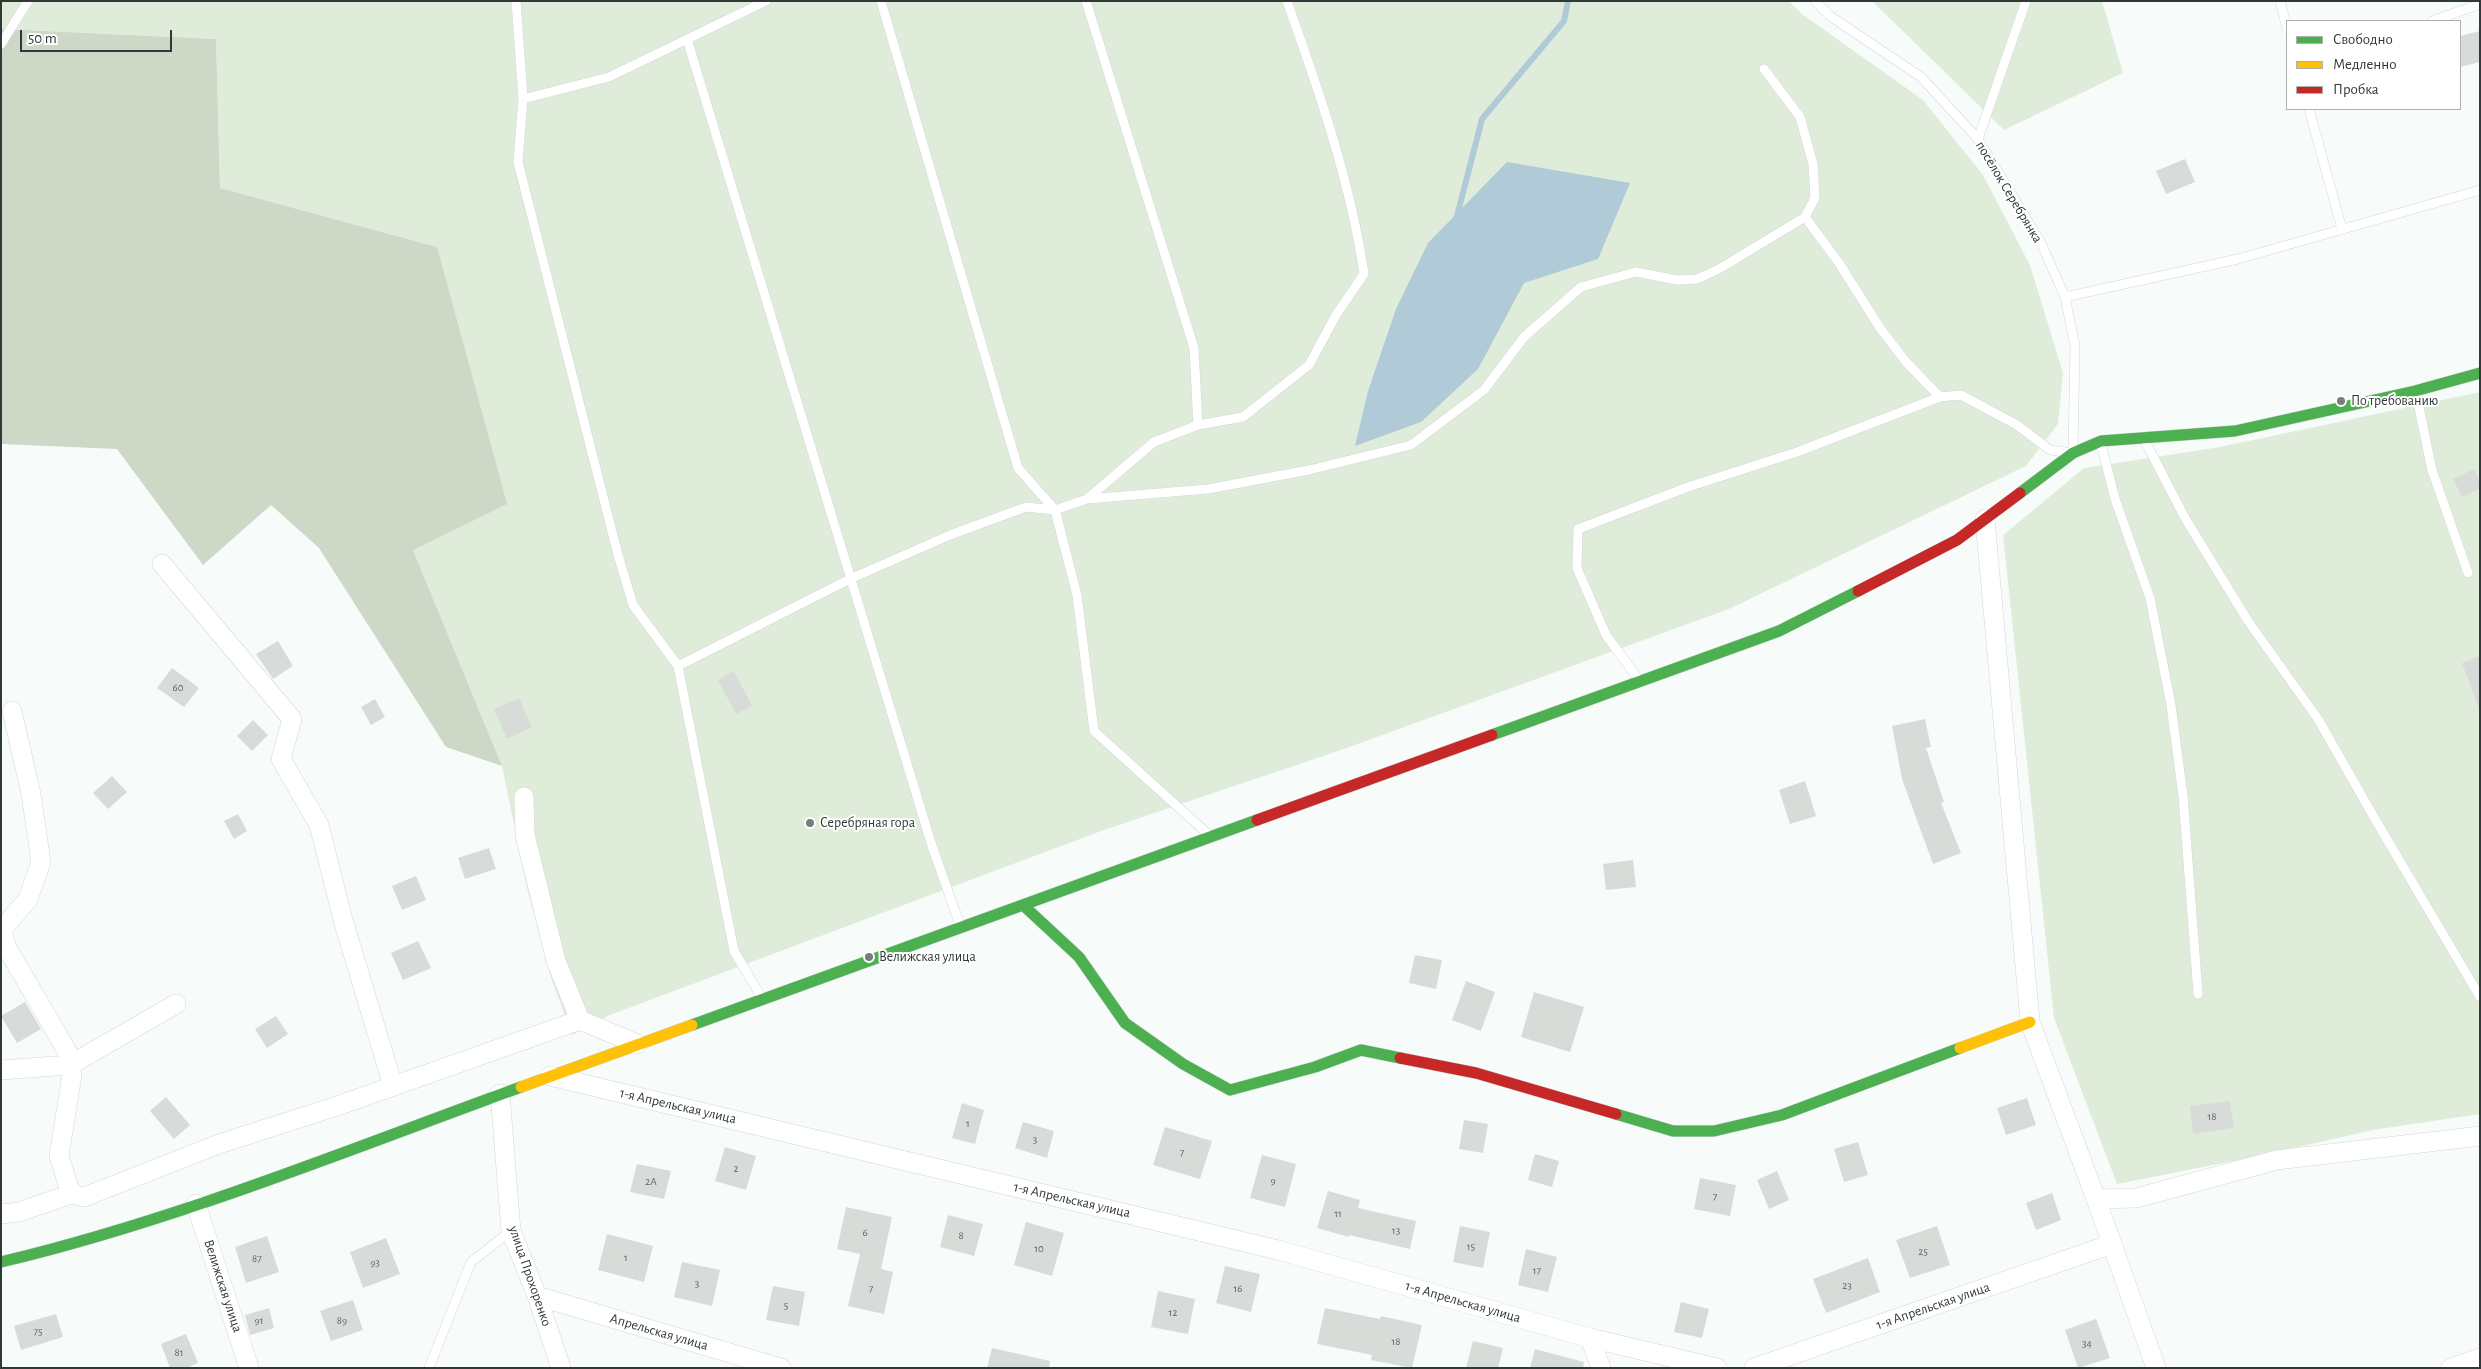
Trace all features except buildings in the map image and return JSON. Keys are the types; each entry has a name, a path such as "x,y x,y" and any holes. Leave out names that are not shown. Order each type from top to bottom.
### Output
{"street":[{"path":"1,1262 60,1248 196,1204 1779,631 1957,540 2073,453 2101,441 2235,431 2415,391 2480,373"},
{"path":"1985,519 2030,1022 2156,1368"},
{"path":"162,564 292,719 281,759 319,825 343,920 393,1086"},
{"path":"12,711 31,794 41,862 28,899 1,931 8,948 67,1051 72,1075 58,1156 71,1194"},
{"path":"524,797 525,835 553,951 580,1020"},
{"path":"1023,905 1079,957 1125,1023 1183,1064 1230,1090 1315,1068 1361,1050 1476,1073 1673,1131 1714,1132 1782,1115 2030,1022"},
{"path":"1,1070 70,1066 176,1004"},
{"path":"1,1214 19,1212 71,1194 84,1197 219,1144 393,1086 580,1020 637,1044"},
{"name":"1-я Апрельская улица","path":"550,1076 1278,1250 1590,1338 1717,1368"},
{"name":"улица Прохоренко","path":"500,1094 511,1231 537,1296 561,1368"},
{"path":"2096,1199 2136,1198 2277,1160 2480,1136"},
{"name":"Велижская улица","path":"196,1204 249,1368"},
{"name":"1-я Апрельская улица","path":"1754,1368 2112,1244"},
{"name":"Апрельская улица","path":"537,1296 781,1368"},
{"path":"1590,1338 1601,1368"},
{"path":"2451,1368 2480,1358"}],"lane":[{"path":"1,44 28,1"},
{"path":"516,1 523,99 518,162 618,555 633,605 678,666 734,951 763,999"},
{"path":"523,99 609,77 766,1"},
{"path":"881,1 1018,468 1055,510 1077,595 1094,731 1212,837"},
{"path":"1086,1 1194,348 1198,425"},
{"path":"1087,499 1154,442 1198,425 1243,417 1309,365 1336,315 1364,274 1357,226 1336,144 1287,1"},
{"name":"посёлок Серебрянка","path":"1815,1 1830,16 1921,77 1978,139 2041,243 2065,296 2075,346 2073,453"},
{"path":"1978,139 2026,1"},
{"path":"2280,1 2286,24"},
{"path":"2435,20 2480,4"},
{"path":"687,39 932,846 961,927"},
{"path":"678,666 850,579 950,535 1026,507 1055,510 1087,499 1208,489 1309,470 1411,445 1484,390 1524,337 1581,287 1636,272 1677,280 1697,279 1719,269 1805,217 1815,198 1814,164 1800,117 1764,68"},
{"path":"2309,110 2342,229"},
{"path":"2065,296 2238,258 2480,190"},
{"path":"1805,217 1839,263 1880,328 1906,362 1940,397"},
{"path":"2415,391 2432,470 2468,573"},
{"path":"1640,682 1606,635 1577,568 1578,528 1679,490 1797,452 1940,397 1961,395 2017,425 2050,450 2073,453"},
{"path":"2143,438 2185,518 2248,621 2318,719 2480,997"},
{"path":"2101,441 2115,499 2150,598 2171,705 2183,796 2198,994"},
{"path":"429,1368 471,1262 511,1231"}],"green space":[{"path":"1,1 1789,1 1802,14 1923,100 1983,175 2030,265 2063,373 2058,424 2026,466 1729,609 1344,749 1104,830 610,1015 572,1035 550,975 527,888 502,766 413,550 437,247 220,188 216,39 1,29"},
{"path":"1872,1 2102,1 2123,73 2004,130"},
{"path":"1,29 216,39 220,188 437,247 507,504 413,550 502,766 446,747 319,548 271,505 203,565 117,449 1,444"},
{"path":"2480,392 2480,1114 2373,1130 2259,1156 2117,1184 2054,1018 2003,535 2084,468 2220,447"}],"water":[{"path":"1507,162 1630,183 1598,259 1524,283 1478,369 1421,422 1355,446 1368,391 1396,309 1428,243"}],"waterway":[{"path":"1456,220 1482,119 1564,21 1568,1"}],"traffic: fast":[{"path":"2020,493 2073,453 2101,441 2235,431 2415,391 2480,373"},
{"path":"1492,735 1779,631 1858,591"},
{"path":"692,1025 1257,820"},
{"path":"1023,905 1079,957 1125,1023 1183,1064 1230,1090 1315,1067 1361,1050 1400,1058"},
{"path":"1616,1114 1673,1131 1714,1131 1782,1115 1960,1048"},
{"path":"1,1262 133,1226 198,1205 521,1087"}],"traffic: slow":[{"path":"1960,1048 2030,1022"},
{"path":"521,1087 692,1025"}],"traffic: jam":[{"path":"1858,591 1957,540 2020,493"},
{"path":"1257,820 1492,735"},
{"path":"1400,1058 1476,1073 1616,1114"}],"place":[{"name":"По требованию","path":"2341,401"},
{"name":"Серебряная гора","path":"810,823"},
{"name":"Велижская улица","path":"869,957"}]}
